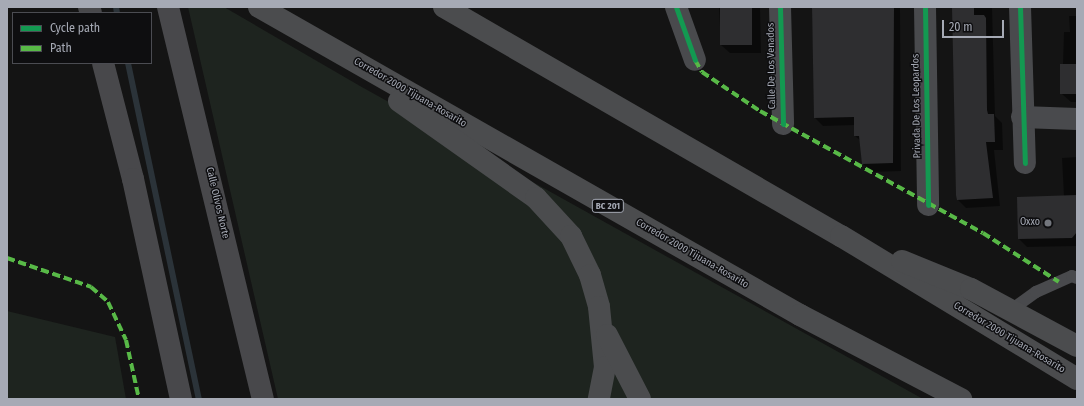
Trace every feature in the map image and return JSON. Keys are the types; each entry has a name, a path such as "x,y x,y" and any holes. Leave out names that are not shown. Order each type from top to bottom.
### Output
{"highway":[{"name":"Corredor 2000 Tijuana-Rosarito","path":"259,7 800,315 961,399"},
{"name":"Corredor 2000 Tijuana-Rosarito","path":"444,7 841,236 1077,379"},
{"path":"292,26 536,198 571,236 582,258 599,307 605,367 599,399"},
{"path":"841,236 971,289 1077,346"},
{"path":"601,325 640,399"}],"main road":[{"name":"Calle Olivos Norte","path":"168,7 263,399"},
{"path":"104,64 133,179 181,399"}],"street":[{"path":"676,7 694,60"},
{"name":"Calle De Los Venados","path":"780,7 783,124"},
{"name":"Privada De Los Leopardos","path":"925,7 928,205"},
{"path":"1020,7 1022,117 1025,163"},
{"path":"1022,117 1077,119"}],"lane":[{"path":"1010,310 1036,292 1075,275"}],"shaded area":[{"path":"188,7 224,7 360,86 923,399 278,399"},
{"path":"7,311 115,337 126,399 7,399"}],"building":[{"path":"720,7 752,7 752,45 720,45"},
{"path":"812,7 894,7 893,163 862,164 859,136 854,136 854,117 814,118"},
{"path":"952,7 974,7 974,15 984,15 986,18 987,110 988,114 994,114 995,142 986,142 993,198 957,200"},
{"path":"1060,64 1077,64 1077,94 1060,94"},
{"path":"1077,195 1077,232 1072,238 1018,239 1017,197"}],"waterway":[{"path":"116,7 117,12"},
{"path":"128,64 199,399"}],"marked path":[{"path":"695,60 702,72 760,111 983,233 1059,282"},
{"path":"7,258 91,287 108,302 126,340 139,399"}],"cycle path":[{"path":"676,7 695,60"},
{"path":"780,7 783,124"},
{"path":"925,7 928,205"},
{"path":"1020,7 1025,163"}],"place":[{"name":"Oxxo","path":"1048,223"}]}
